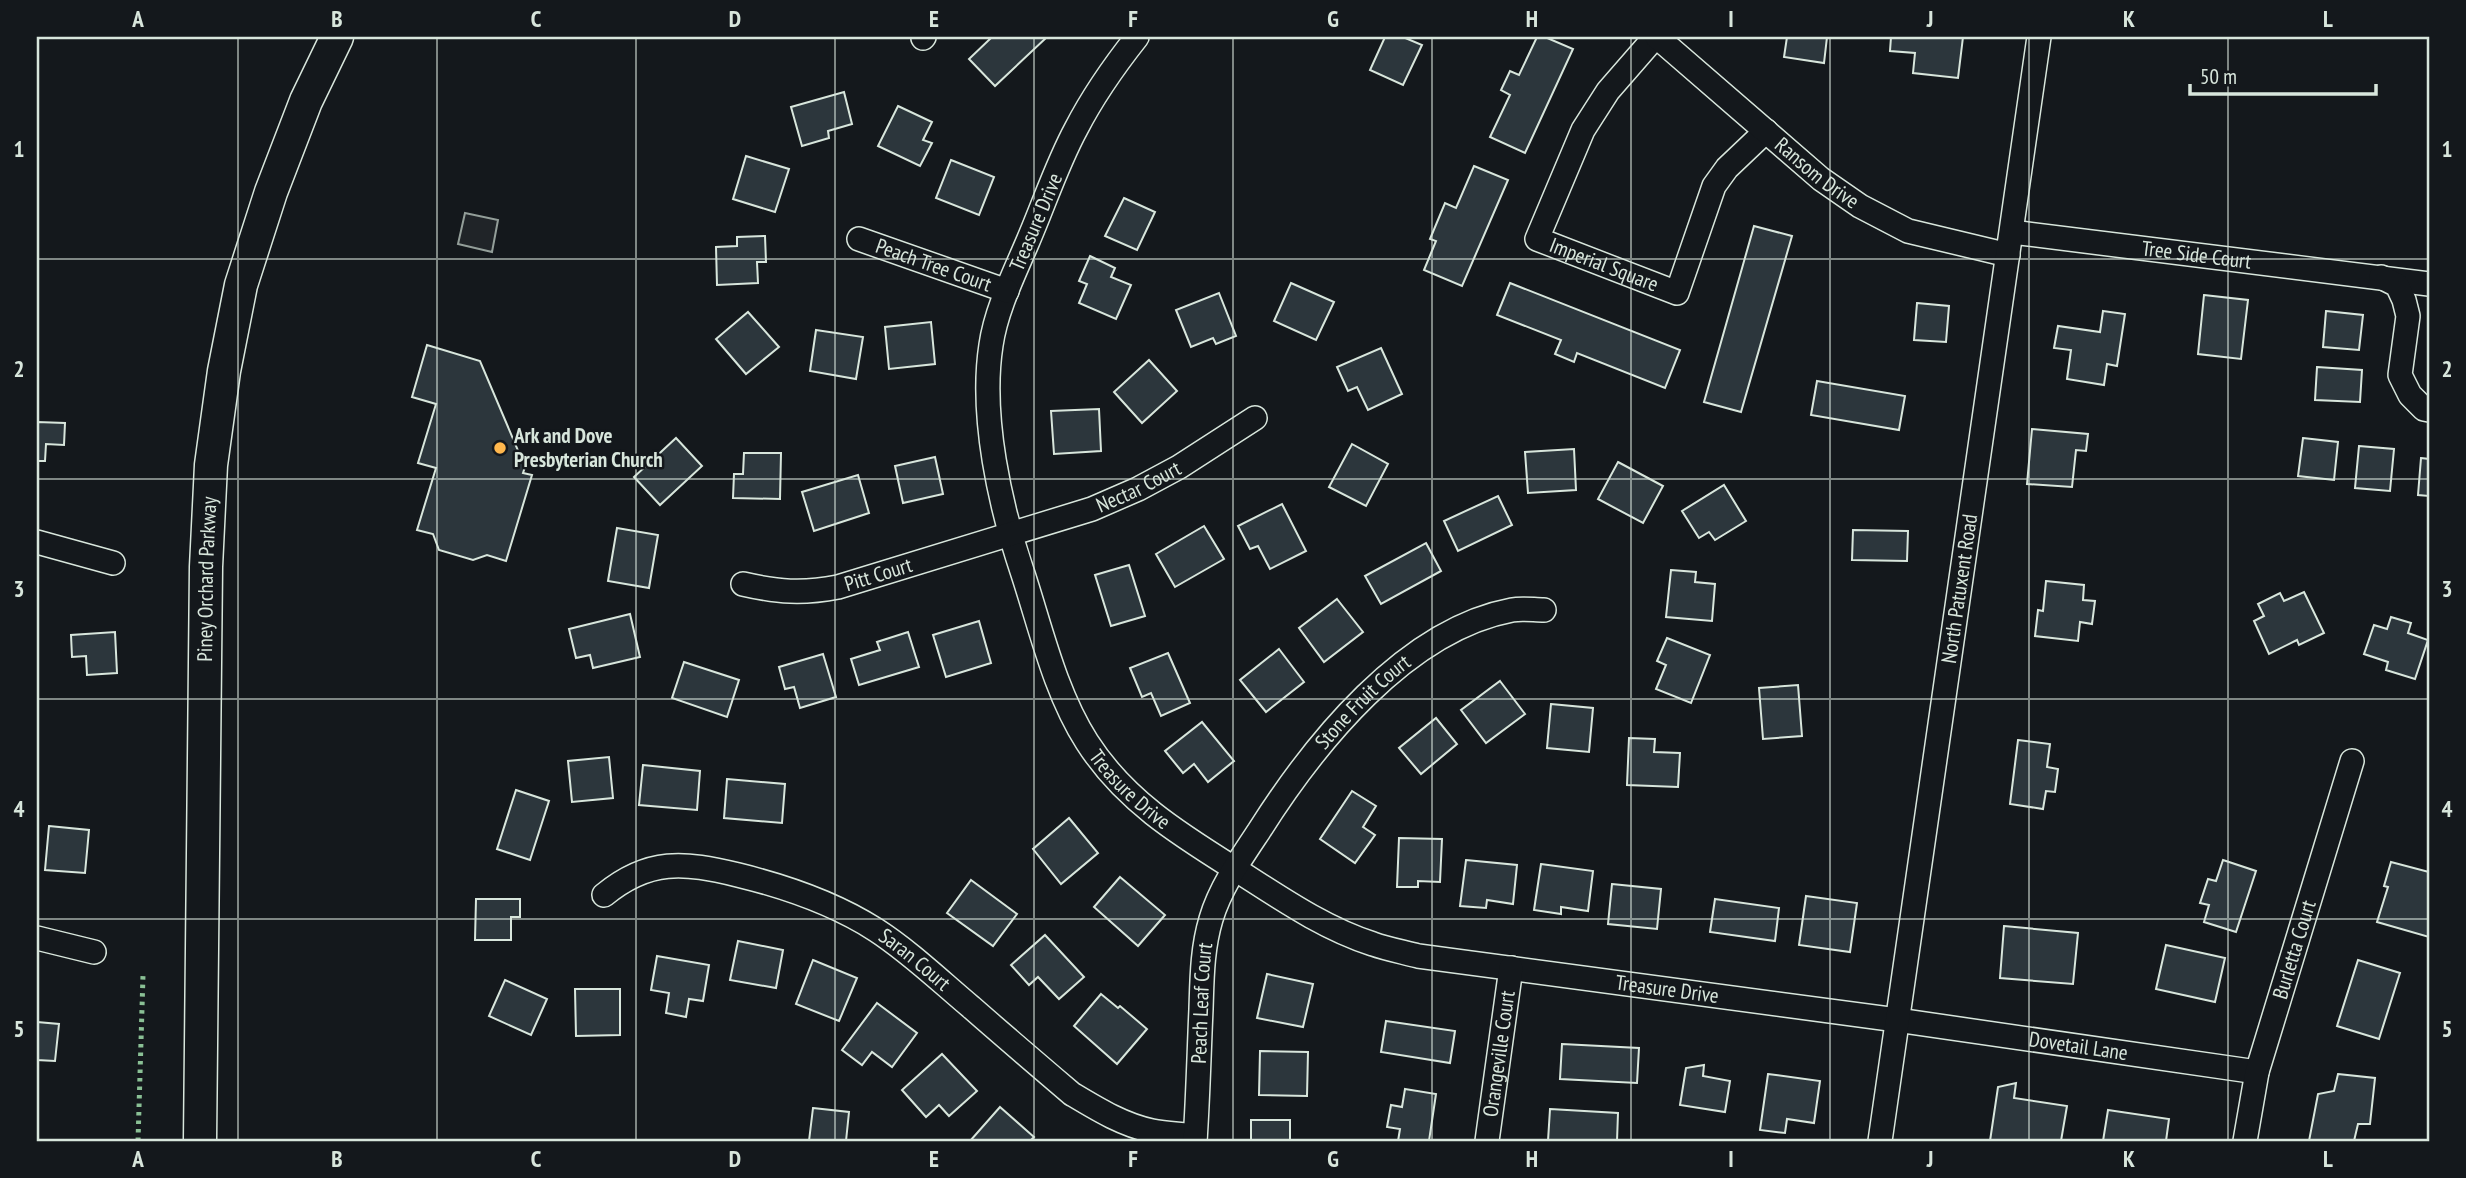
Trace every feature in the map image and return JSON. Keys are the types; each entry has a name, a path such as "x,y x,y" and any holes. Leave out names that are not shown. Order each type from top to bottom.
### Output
{"main road":[{"name":"Piney Orchard Parkway","path":"200,1141 206,567 211,465 224,371 241,285 271,192 306,101 337,37"}],"street":[{"name":"Treasure Drive","path":"1137,37 1105,79 1075,131 1007,291 991,343 988,388 994,459 1010,534 1064,698 1086,741 1110,775 1187,840 1306,913 1372,944 1418,956 1897,1020"},
{"name":"Imperial Square","path":"1656,37 1608,91 1583,130 1537,239 1677,293 1714,186 1727,168 1766,131"},
{"name":"Ransom Drive","path":"1656,37 1821,179 1860,206 1909,231 2008,255"},
{"name":"North Patuxent Road","path":"1880,1141 2039,37"},
{"name":"Tree Side Court","path":"2012,232 2429,284"},
{"name":"Peach Tree Court","path":"859,239 1007,291"},
{"path":"2381,277 2397,285 2408,316 2400,375 2410,395 2424,409 2429,410"},
{"name":"Nectar Court","path":"1010,534 1093,509 1138,489 1179,467 1255,418"},
{"name":"Pitt Court","path":"743,584 777,592 808,593 838,587 1010,534"},
{"path":"37,542 113,563"},
{"name":"Stone Fruit Court","path":"1234,869 1277,801 1311,755 1350,711 1393,671 1444,635 1480,618 1515,609 1544,610"},
{"name":"Burletta Court","path":"2245,1141 2257,1072 2352,761"},
{"name":"Saran Court","path":"604,895 623,879 649,868 682,865 721,871 782,886 829,904 876,930 923,965 1072,1094 1098,1110 1126,1122 1195,1139"},
{"name":"Peach Leaf Court","path":"1195,1139 1204,949 1212,917 1234,869"},
{"path":"37,938 94,952"},
{"name":"Orangeville Court","path":"1487,1141 1511,968"},
{"name":"Dovetail Lane","path":"1897,1020 2257,1072"}],"shaded area":[{"path":"465,213 498,220 492,252 458,244"}],"building":[{"path":"992,37 1047,37 995,86 969,59"},
{"path":"1385,37 1403,37 1422,45 1403,85 1370,70"},
{"path":"1537,37 1545,37 1573,49 1525,153 1490,137 1510,95 1501,90 1510,71 1519,75"},
{"path":"1787,37 1827,37 1824,63 1784,57"},
{"path":"1891,37 1963,37 1958,78 1913,73 1915,53 1890,51"},
{"path":"844,92 852,124 828,131 829,138 802,146 791,107"},
{"path":"898,106 932,122 923,140 932,143 920,166 878,146"},
{"path":"746,156 789,169 775,212 733,199"},
{"path":"951,160 994,177 979,215 936,198"},
{"path":"1474,166 1508,180 1462,286 1424,270 1436,241 1430,239 1445,203 1456,208"},
{"path":"1124,198 1155,212 1137,250 1105,236"},
{"path":"1754,226 1792,236 1741,412 1704,402"},
{"path":"765,236 766,262 757,262 758,283 717,285 716,247 737,246 737,237"},
{"path":"1090,256 1115,268 1111,277 1131,285 1116,319 1079,303 1087,284 1079,281"},
{"path":"1291,283 1334,302 1316,340 1274,321"},
{"path":"1510,283 1680,350 1665,388 1577,353 1574,362 1555,354 1561,340 1497,315"},
{"path":"1219,293 1236,336 1216,344 1213,338 1191,347 1176,310"},
{"path":"2204,295 2248,300 2241,359 2198,354"},
{"path":"1917,303 1949,306 1946,342 1914,340"},
{"path":"2103,311 2125,314 2117,366 2107,364 2104,385 2067,379 2071,350 2054,348 2058,326 2100,332"},
{"path":"2326,311 2363,315 2359,350 2323,347"},
{"path":"748,312 779,347 746,374 716,339"},
{"path":"931,322 935,364 889,369 885,327"},
{"path":"816,330 863,337 856,379 810,371"},
{"path":"427,345 480,361 525,467 523,473 532,475 506,561 487,555 473,560 439,550 433,534 417,530 436,468 418,463 436,404 412,397"},
{"path":"1381,348 1402,394 1368,410 1357,387 1348,391 1337,367"},
{"path":"1149,360 1177,391 1142,423 1114,392"},
{"path":"2317,367 2362,370 2360,402 2315,400"},
{"path":"1817,381 1905,396 1899,430 1811,415"},
{"path":"1099,409 1101,451 1054,454 1051,411"},
{"path":"37,422 65,423 64,445 46,444 45,461 37,461"},
{"path":"2032,429 2088,434 2086,451 2076,450 2072,487 2027,484"},
{"path":"676,438 702,466 660,505 634,477"},
{"path":"2303,438 2338,442 2334,480 2298,476"},
{"path":"1352,444 1388,464 1366,506 1329,487"},
{"path":"2359,446 2394,449 2390,491 2355,488"},
{"path":"1574,449 1576,490 1528,493 1525,452"},
{"path":"744,453 781,453 780,499 733,498 734,474 743,474"},
{"path":"935,457 943,494 903,503 895,466"},
{"path":"2421,458 2429,459 2429,496 2418,495"},
{"path":"1618,462 1663,486 1643,523 1598,499"},
{"path":"858,475 869,513 814,531 802,492"},
{"path":"1724,485 1746,521 1715,540 1709,532 1699,538 1682,511"},
{"path":"1498,496 1512,525 1458,551 1444,521"},
{"path":"1282,504 1306,551 1270,569 1258,546 1250,549 1238,526"},
{"path":"1204,526 1224,559 1175,587 1156,554"},
{"path":"617,528 658,535 649,588 608,581"},
{"path":"1853,530 1908,531 1907,561 1852,560"},
{"path":"1426,543 1441,571 1381,604 1365,576"},
{"path":"1129,565 1145,616 1111,626 1095,575"},
{"path":"1671,570 1696,572 1695,582 1715,584 1712,621 1666,617"},
{"path":"2046,581 2084,585 2083,600 2095,601 2092,624 2080,622 2078,641 2035,636 2038,610 2043,611"},
{"path":"2304,592 2324,633 2299,645 2297,640 2269,654 2254,621 2264,616 2258,604 2280,593 2284,601"},
{"path":"1337,599 1363,632 1324,662 1299,628"},
{"path":"630,614 640,657 593,668 590,655 576,658 569,629"},
{"path":"2391,617 2411,623 2408,633 2428,640 2415,679 2386,670 2388,662 2364,654 2374,625 2387,629"},
{"path":"979,621 991,663 946,677 933,635"},
{"path":"115,632 117,673 87,675 86,656 72,657 71,635"},
{"path":"908,632 919,667 859,685 851,659 880,650 877,642"},
{"path":"1667,638 1710,655 1691,703 1656,689 1666,665 1657,661"},
{"path":"1279,649 1304,682 1266,712 1240,680"},
{"path":"1168,653 1190,703 1161,716 1151,693 1142,697 1130,668"},
{"path":"823,654 836,697 800,708 794,687 785,689 779,667"},
{"path":"684,662 739,680 727,717 672,698"},
{"path":"1500,681 1525,714 1486,743 1461,710"},
{"path":"1798,685 1802,736 1763,739 1759,688"},
{"path":"1551,704 1593,708 1589,752 1547,748"},
{"path":"1436,718 1457,744 1421,774 1399,748"},
{"path":"1202,722 1234,761 1208,782 1194,764 1183,773 1165,751"},
{"path":"1629,738 1655,739 1654,752 1680,753 1678,787 1627,785"},
{"path":"2018,740 2050,744 2047,767 2058,769 2055,792 2046,791 2043,809 2010,804"},
{"path":"609,757 613,798 572,802 568,761"},
{"path":"643,765 700,771 697,810 639,805"},
{"path":"727,779 785,784 782,823 724,818"},
{"path":"516,790 549,801 530,860 497,849"},
{"path":"1352,791 1376,806 1363,827 1375,835 1355,863 1320,839"},
{"path":"1069,818 1098,853 1061,884 1033,849"},
{"path":"49,826 89,830 85,873 45,870"},
{"path":"1399,838 1442,839 1440,882 1418,881 1418,887 1397,887"},
{"path":"1466,860 1517,865 1513,904 1487,900 1486,908 1460,906"},
{"path":"2223,860 2256,871 2236,932 2204,922 2209,905 2200,903 2208,879 2216,881"},
{"path":"2391,862 2429,872 2429,937 2377,922 2388,887 2384,886"},
{"path":"1541,864 1593,871 1588,911 1561,907 1561,914 1534,910"},
{"path":"1120,877 1165,915 1138,946 1094,907"},
{"path":"971,880 1017,914 993,946 947,913"},
{"path":"1612,884 1661,889 1657,929 1608,924"},
{"path":"1806,896 1857,903 1850,952 1799,945"},
{"path":"476,899 520,899 520,917 511,917 511,940 475,940"},
{"path":"1715,899 1779,908 1775,941 1710,932"},
{"path":"2004,926 2078,933 2073,984 2000,978"},
{"path":"1045,935 1084,977 1059,999 1038,977 1029,985 1011,965"},
{"path":"738,941 783,950 776,988 730,980"},
{"path":"2166,945 2225,958 2215,1002 2156,989"},
{"path":"657,956 709,965 703,1001 689,999 686,1017 666,1013 669,993 651,990"},
{"path":"813,960 857,978 839,1021 796,1004"},
{"path":"2358,960 2400,973 2379,1039 2337,1026"},
{"path":"1267,974 1313,984 1303,1027 1257,1018"},
{"path":"505,980 547,999 531,1035 489,1016"},
{"path":"575,989 620,989 620,1035 576,1036"},
{"path":"1101,994 1147,1029 1117,1064 1074,1026"},
{"path":"877,1003 917,1033 892,1067 872,1052 862,1065 842,1050"},
{"path":"1386,1021 1455,1031 1450,1063 1381,1052"},
{"path":"37,1022 59,1024 55,1061 37,1060"},
{"path":"1562,1044 1639,1048 1637,1083 1560,1079"},
{"path":"1260,1051 1308,1052 1307,1096 1259,1095"},
{"path":"942,1054 977,1091 949,1116 939,1105 926,1117 902,1090"},
{"path":"1704,1065 1703,1076 1730,1081 1725,1112 1680,1105 1686,1068"},
{"path":"1768,1074 1820,1081 1814,1123 1787,1119 1785,1133 1760,1130"},
{"path":"2338,1074 2375,1078 2370,1124 2358,1124 2354,1141 2309,1141 2318,1094 2334,1091"},
{"path":"2016,1083 2014,1098 2067,1106 2061,1141 1990,1141 1998,1087"},
{"path":"1405,1089 1436,1094 1429,1141 1398,1141 1400,1129 1387,1127 1391,1105 1402,1107"},
{"path":"1000,1107 1034,1137 1030,1141 970,1141"},
{"path":"813,1108 849,1112 846,1141 809,1141"},
{"path":"1550,1109 1618,1113 1617,1141 1548,1141"},
{"path":"2108,1110 2169,1119 2166,1141 2103,1141"},
{"path":"1251,1120 1290,1120 1290,1141 1251,1141"}],"hedge":[{"path":"138,1141 143,975"}],"place":[{"name":"Ark and Dove Presbyterian Church","path":"500,448"}]}
